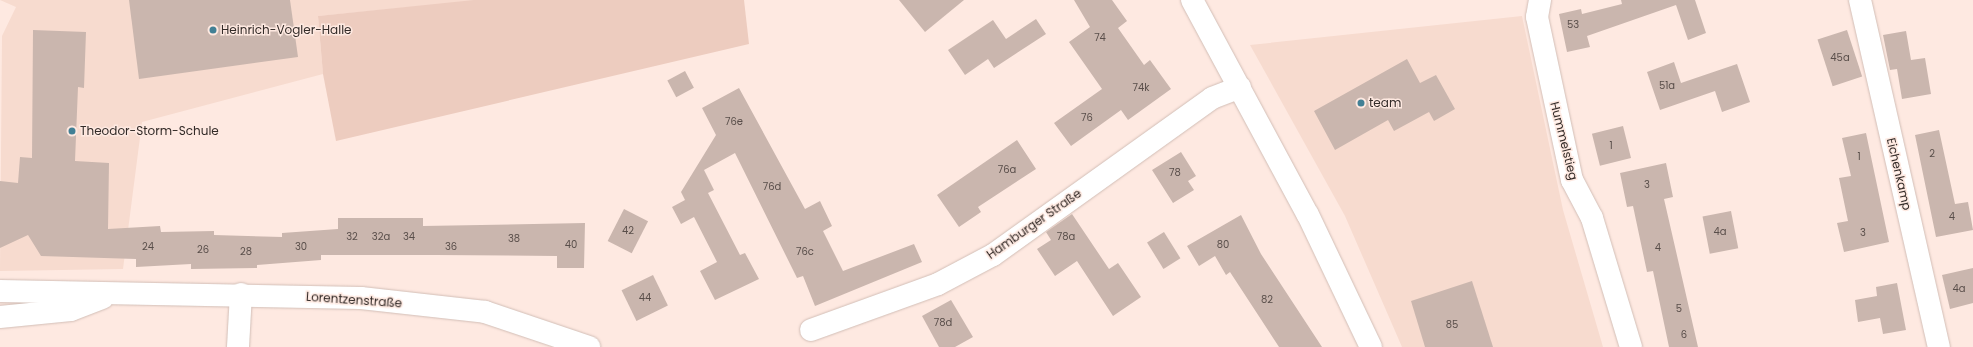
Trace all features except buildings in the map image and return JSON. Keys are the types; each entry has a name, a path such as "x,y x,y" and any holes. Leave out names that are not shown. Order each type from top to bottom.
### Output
{"street":[{"path":"1192,0 1240,87 1345,288 1371,347"},
{"name":"Hummelstieg","path":"1540,0 1536,18 1572,180 1592,218 1630,347"},
{"name":"Eichenkamp","path":"1860,0 1939,347"},
{"name":"Hamburger Straße","path":"811,330 938,284 993,255 1212,98 1240,87"},
{"name":"Lorentzenstraße","path":"0,291 112,295 241,294 361,298 485,312 589,347"},
{"path":"238,347 241,294"},
{"name":"Lorentzenstraße","path":"0,317 71,310 112,295"}],"shaded area":[{"name":"Theodor-Storm-Schule","path":"0,0 474,1 318,16 323,74 142,122 123,269 0,271 2,36 16,7"},
{"path":"474,0 744,0 749,44 336,141 323,74 318,16"},
{"path":"1522,16 1563,210 1603,347 1402,347 1345,216 1250,45"}],"place":[{"name":"Heinrich-Vogler-Halle","path":"213,30"},
{"name":"team","path":"1361,103"},
{"name":"Theodor-Storm-Schule","path":"72,131"}]}
